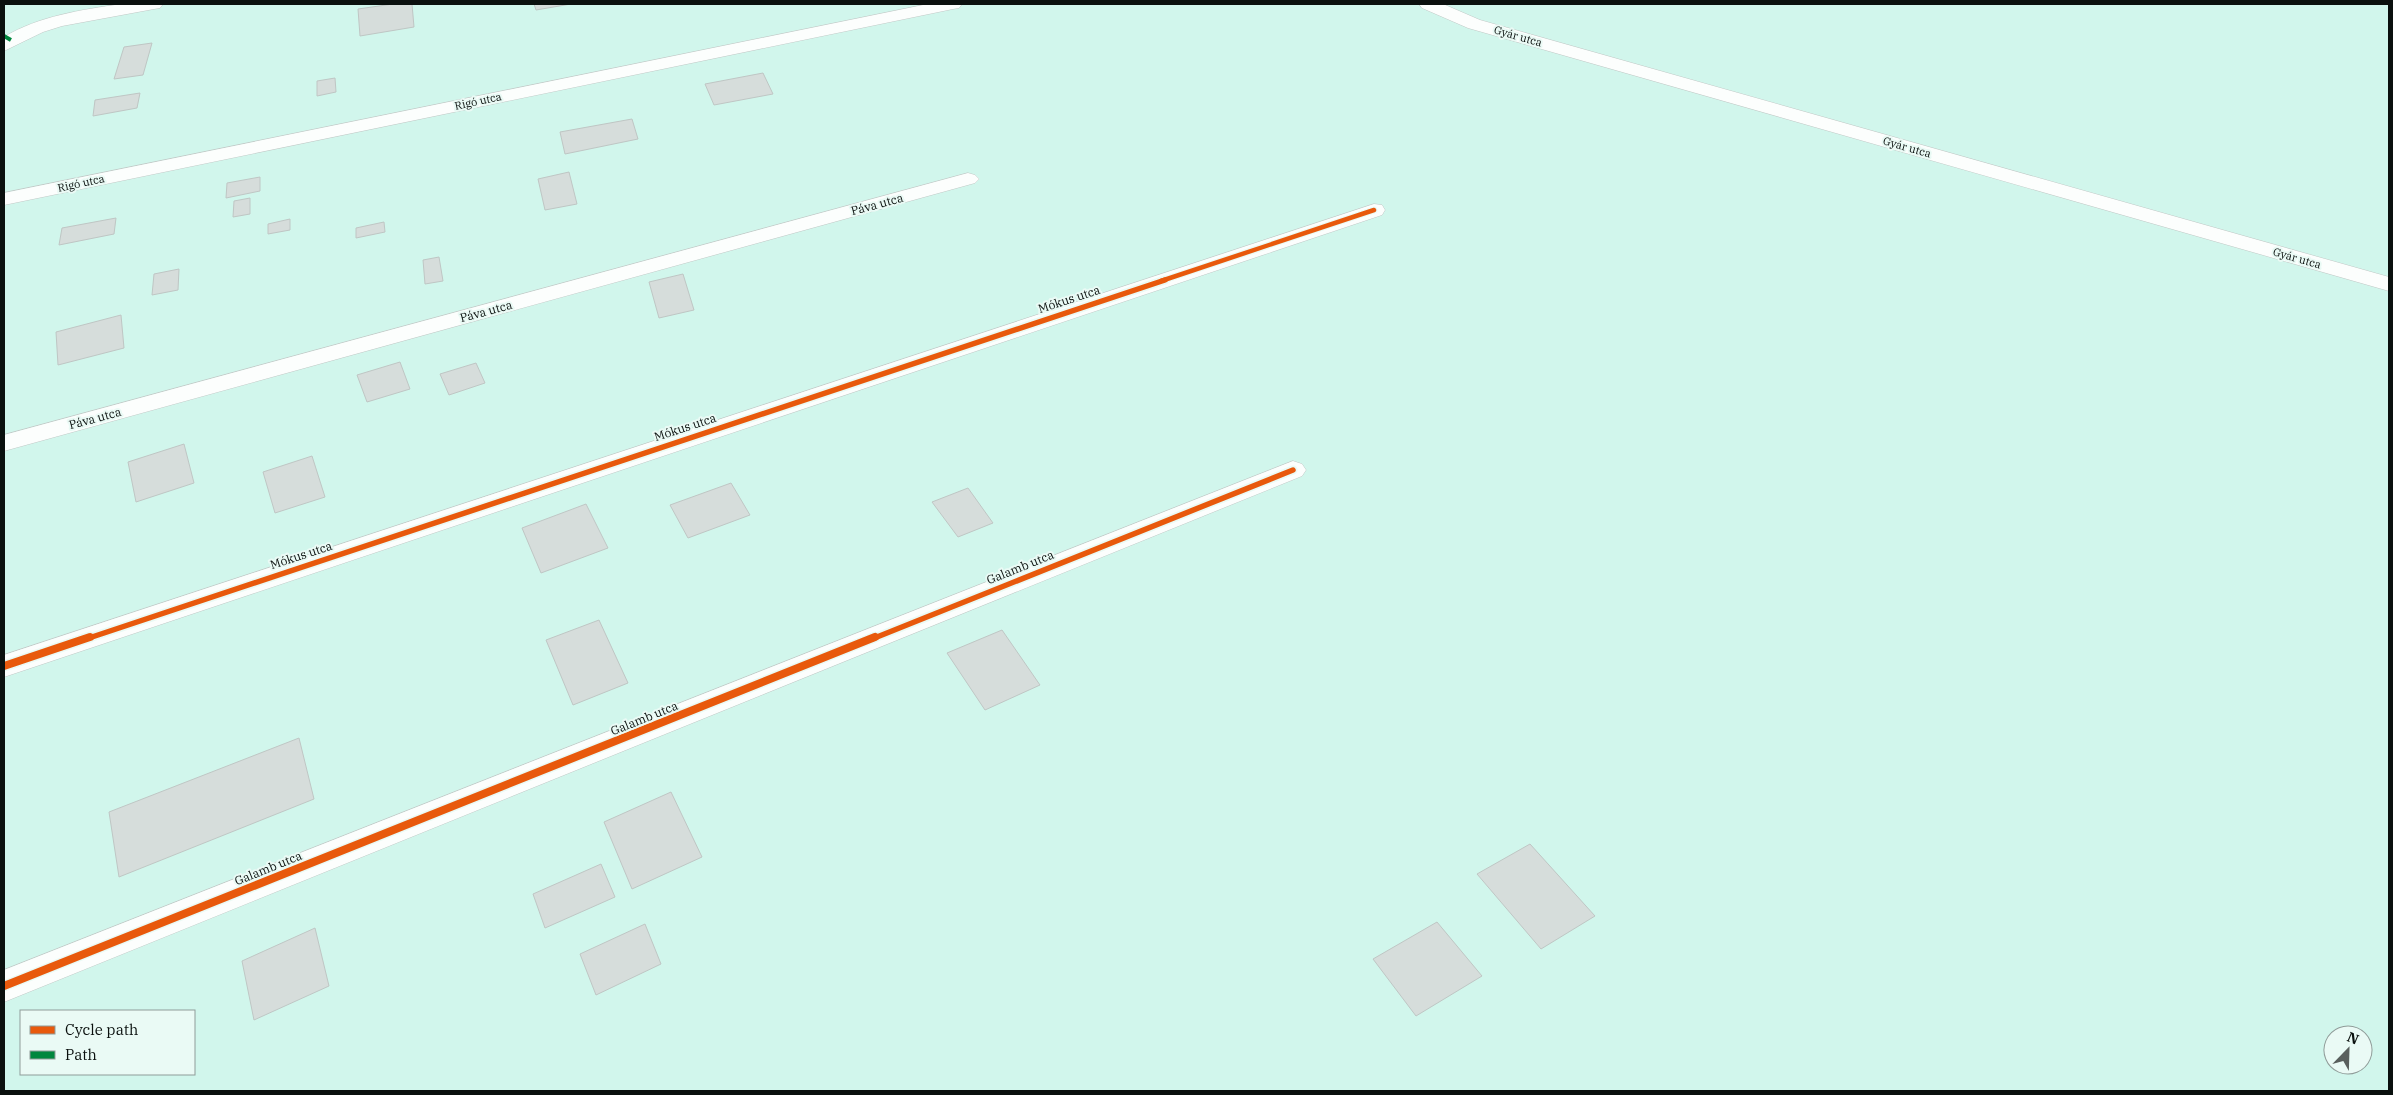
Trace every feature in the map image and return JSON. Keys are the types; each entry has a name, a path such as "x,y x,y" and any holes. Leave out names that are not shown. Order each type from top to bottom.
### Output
{"street":[{"path":"8,43 62,20 154,4"},
{"name":"Rigó utca","path":"4,199 953,4"},
{"name":"Gyár utca","path":"1428,4 1474,24 2389,284"},
{"name":"Páva utca","path":"4,443 968,179"},
{"name":"Mókus utca","path":"4,666 1374,210"},
{"name":"Galamb utca","path":"4,986 1293,470"}],"green space":[{"path":"4,4 2389,4 2389,1091 4,1091"}],"building":[{"path":"393,4 412,4 414,27 360,36 358,9"},
{"path":"534,4 571,4 536,10"},
{"path":"152,43 143,75 114,79 124,47"},
{"path":"763,73 773,94 714,105 705,84"},
{"path":"335,78 336,92 317,96 317,81"},
{"path":"140,93 137,108 93,116 95,100"},
{"path":"632,119 638,139 565,154 560,132"},
{"path":"569,172 577,204 545,210 538,179"},
{"path":"260,177 260,191 226,198 227,183"},
{"path":"250,198 250,214 233,217 234,201"},
{"path":"116,218 114,234 59,245 62,228"},
{"path":"290,219 290,230 268,234 268,224"},
{"path":"384,222 385,232 356,238 356,228"},
{"path":"439,257 443,281 425,284 423,260"},
{"path":"179,269 178,290 152,295 154,274"},
{"path":"683,274 694,310 659,318 649,282"},
{"path":"121,315 124,348 58,365 56,332"},
{"path":"400,362 410,389 367,402 357,375"},
{"path":"476,363 485,383 449,395 440,374"},
{"path":"184,444 194,483 136,502 128,462"},
{"path":"312,456 325,497 275,513 263,472"},
{"path":"731,483 750,515 688,538 670,505"},
{"path":"968,488 993,523 958,537 932,502"},
{"path":"586,504 608,548 541,573 522,528"},
{"path":"599,620 628,683 573,705 546,640"},
{"path":"1002,630 1040,685 985,710 947,653"},
{"path":"299,738 314,799 119,877 109,812"},
{"path":"671,792 702,857 632,889 604,822"},
{"path":"1530,844 1595,916 1541,949 1477,874"},
{"path":"601,864 615,897 545,928 533,894"},
{"path":"1437,922 1482,976 1416,1016 1373,959"},
{"path":"645,924 661,964 596,995 580,954"},
{"path":"315,928 329,986 254,1020 242,961"}],"marked path":[{"path":"4,36 11,40"}],"cycle path":[{"path":"4,666 1374,210"},
{"path":"4,986 1293,470"}]}
